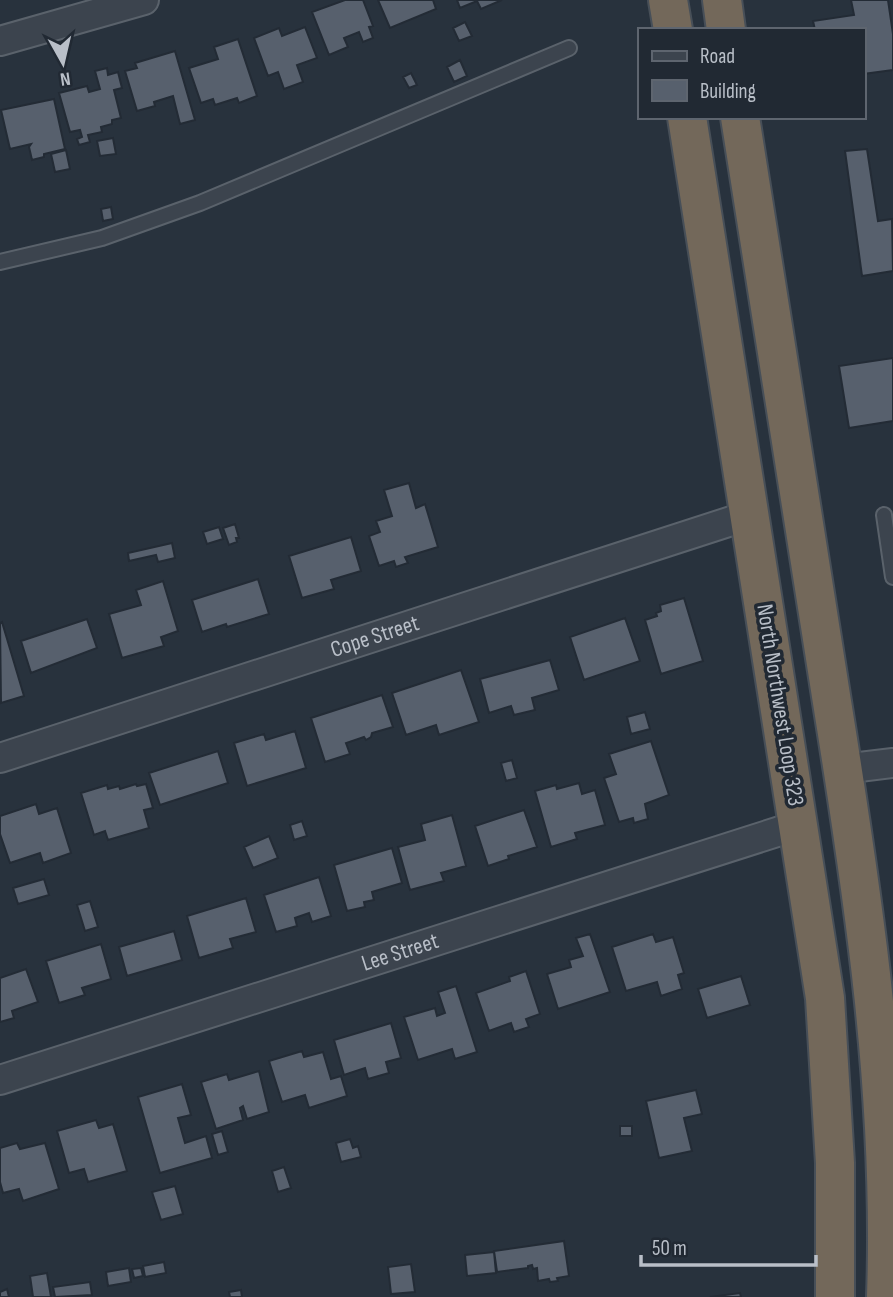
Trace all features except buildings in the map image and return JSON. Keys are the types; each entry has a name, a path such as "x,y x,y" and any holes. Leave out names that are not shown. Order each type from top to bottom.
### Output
{"highway":[{"path":"668,0 673,28"},
{"path":"722,0 726,28"},
{"name":"North Northwest Loop 323","path":"687,119 825,998 837,1226 835,1297"},
{"path":"740,119 869,942 885,1093 888,1191 886,1297"},
{"path":"837,1226 855,1229 862,1238 863,1297"}],"street":[{"path":"0,41 144,0"},
{"name":"Cope Street","path":"0,758 750,515"},
{"path":"843,769 893,763"},
{"name":"Lee Street","path":"0,1080 799,825"}],"lane":[{"path":"0,262 102,238 200,203 569,48"},
{"path":"884,515 893,578"}]}
